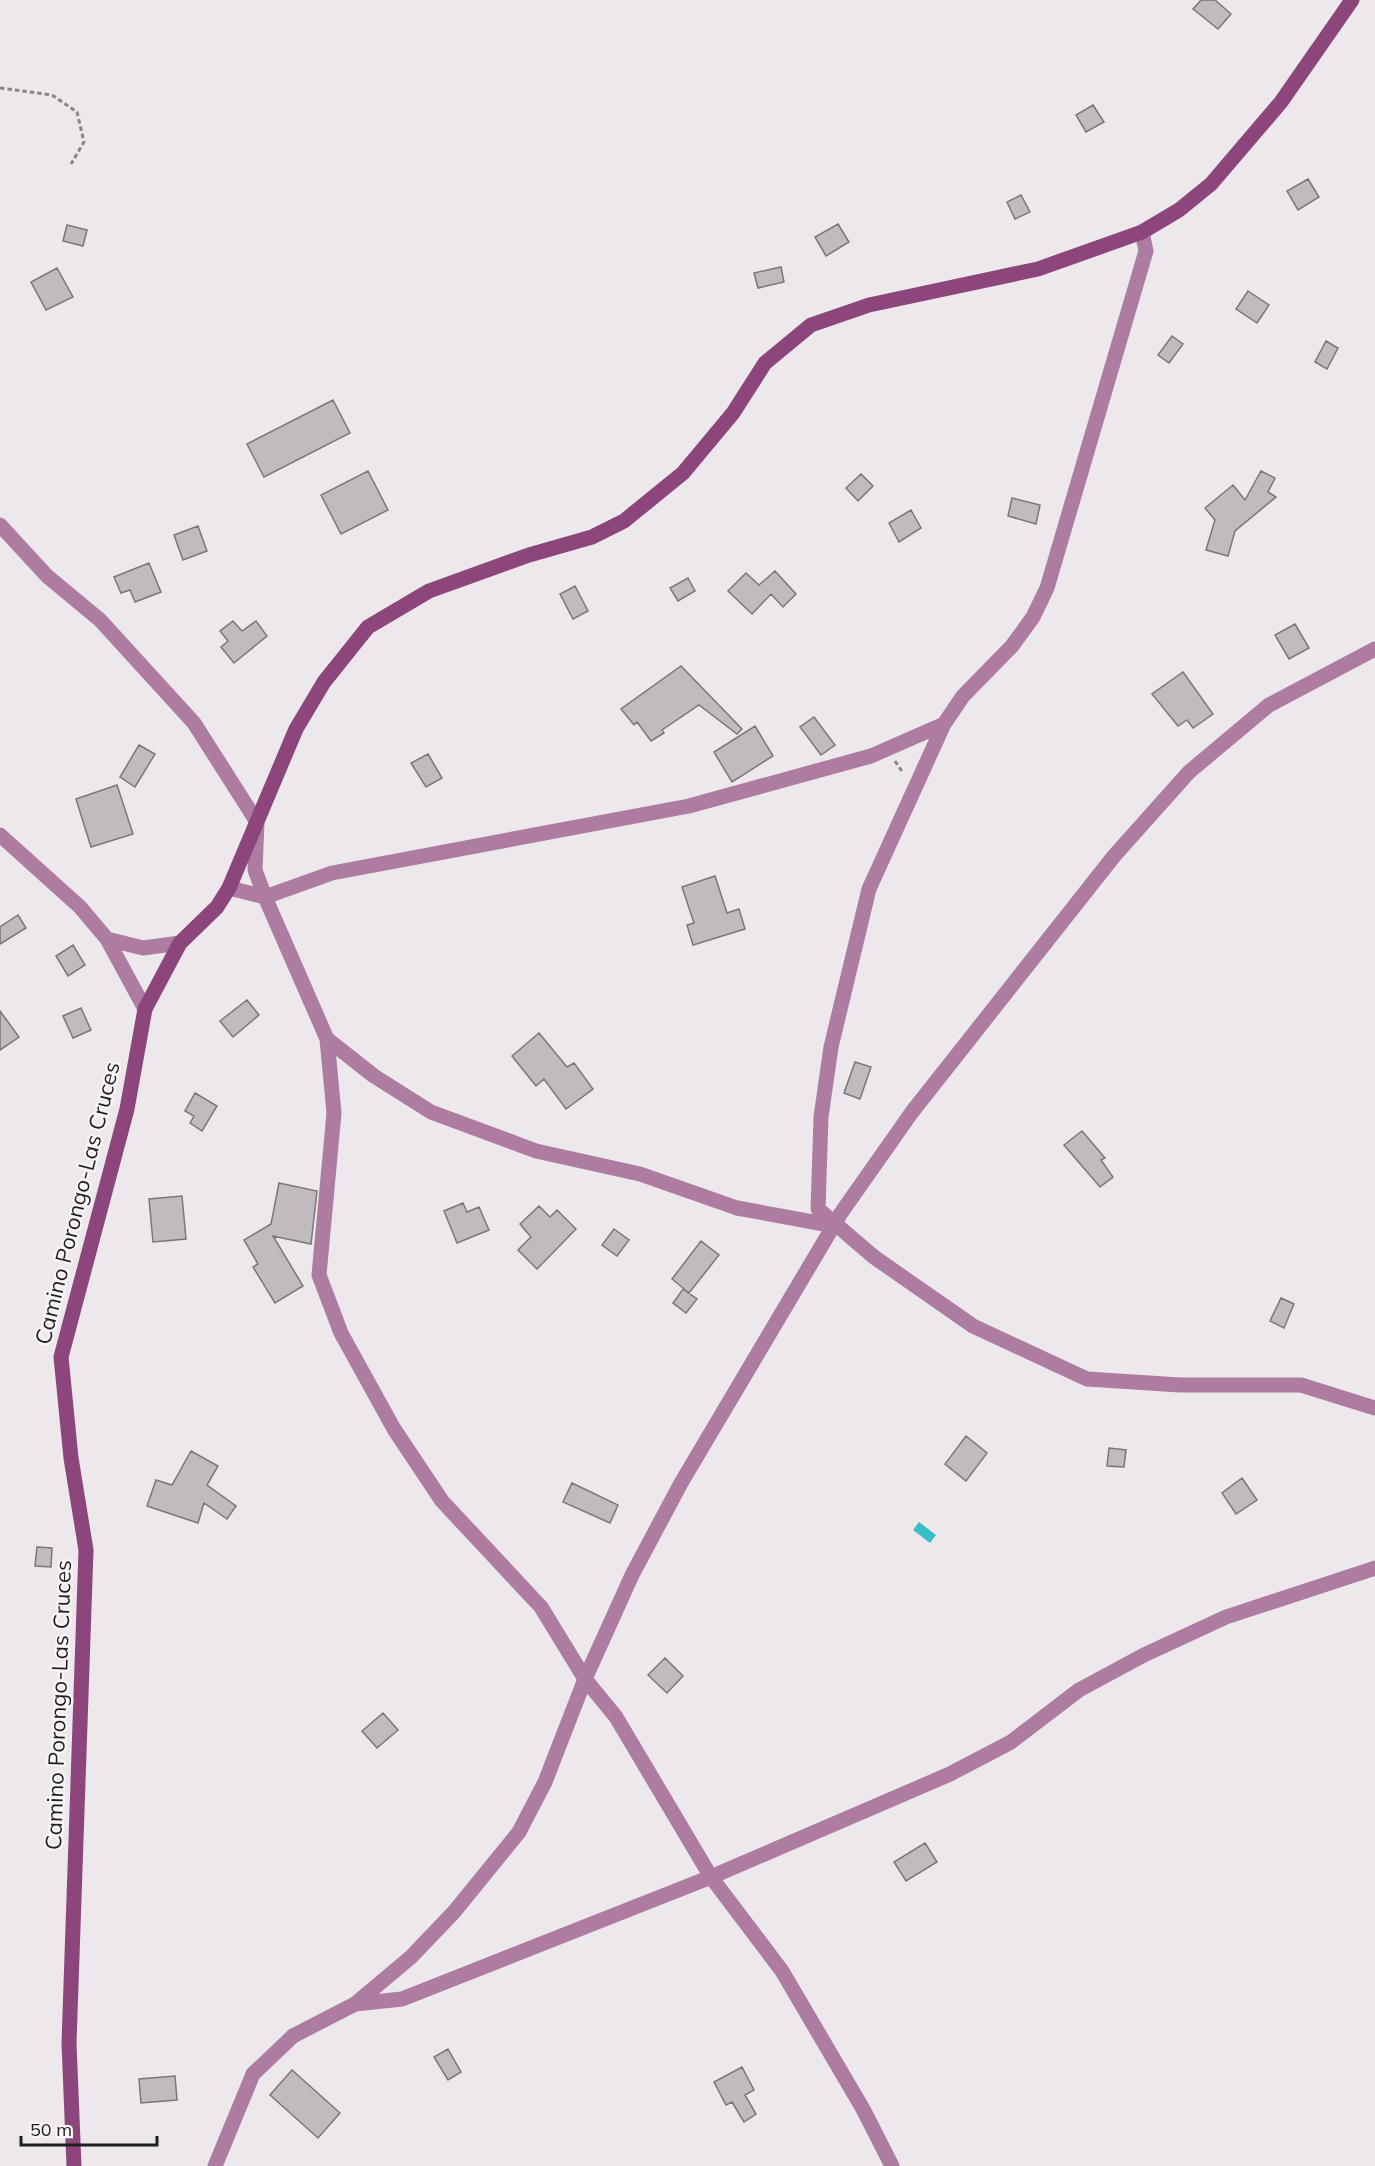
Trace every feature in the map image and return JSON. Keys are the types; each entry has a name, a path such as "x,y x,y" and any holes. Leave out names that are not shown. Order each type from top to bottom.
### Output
{"main road":[{"name":"Camino Porongo-Las Cruces","path":"74,2166 69,2043 86,1550 71,1458 62,1358 127,1109 145,1008 180,943 218,907 229,888 296,729 324,682 368,627 429,591 529,555 592,537 624,521 683,473 733,413 765,363 811,325 869,304 1038,269 1142,232 1179,210 1211,184 1281,102 1352,0"}],"street":[{"path":"1142,232 1146,251 1047,588 1033,617 1012,646 963,696 944,724 869,889 831,1047 821,1117 818,1209 835,1226 973,1326 1087,1379 1180,1385 1300,1385 1375,1408"},
{"path":"0,525 47,576 100,620 194,723 257,822 255,870 327,1039 334,1113 319,1275 341,1333 394,1430 442,1501 541,1606 585,1679 616,1717 711,1877 782,1971 863,2109 892,2166"},
{"path":"215,2166 253,2074 293,2036 355,2004 411,1957 454,1912 519,1832 545,1782 585,1679 632,1575 681,1483 835,1226 912,1112 1024,967 1114,856 1189,772 1269,705 1375,649"},
{"path":"229,888 265,897 332,873 689,806 882,751 944,724"},
{"path":"0,835 80,907 107,939 145,1008"},
{"path":"107,939 143,948 180,943"},
{"path":"327,1039 374,1076 431,1112 536,1151 640,1174 737,1208 835,1226"},
{"path":"355,2004 402,1999 711,1877 950,1774 1011,1742 1079,1690 1144,1655 1226,1617 1375,1568"}],"path":[{"path":"0,88 51,95 77,112 84,142 71,164"},
{"path":"882,751 897,762 912,794"}],"water":[{"path":"919,1522 936,1535 930,1543 913,1530"}],"building":[{"path":"1201,0 1215,0 1231,14 1218,29 1193,9"},
{"path":"1093,105 1104,122 1086,132 1076,115"},
{"path":"1308,179 1319,197 1298,210 1287,191"},
{"path":"1021,195 1030,212 1015,219 1007,202"},
{"path":"838,224 849,242 826,256 815,237"},
{"path":"67,225 87,230 83,246 63,241"},
{"path":"781,267 784,282 758,288 754,273"},
{"path":"57,268 73,297 46,310 31,282"},
{"path":"1248,291 1269,305 1257,323 1236,309"},
{"path":"1172,336 1183,344 1169,363 1158,355"},
{"path":"1326,341 1338,348 1327,369 1315,362"},
{"path":"333,400 350,433 264,477 247,444"},
{"path":"368,471 388,510 341,534 321,495"},
{"path":"1261,471 1275,478 1268,492 1276,497 1235,531 1228,556 1206,550 1215,520 1205,508 1233,485 1245,500"},
{"path":"861,474 873,486 858,501 846,488"},
{"path":"1012,498 1040,505 1036,524 1008,516"},
{"path":"911,510 921,528 899,542 889,523"},
{"path":"198,526 207,551 183,560 174,535"},
{"path":"149,563 161,592 135,602 130,590 121,593 114,577"},
{"path":"775,571 796,594 783,607 771,594 752,614 728,591 746,573 759,585"},
{"path":"688,578 695,591 678,601 670,588"},
{"path":"575,586 588,611 573,619 560,594"},
{"path":"233,621 242,631 256,621 267,636 234,663 221,647 228,641 220,631"},
{"path":"1295,624 1309,648 1289,659 1275,635"},
{"path":"681,666 742,729 737,734 699,705 662,730 664,733 651,741 637,722 634,725 621,709"},
{"path":"1183,672 1213,714 1193,728 1187,720 1178,726 1152,694"},
{"path":"814,717 835,745 821,755 800,727"},
{"path":"755,726 773,756 732,782 714,752"},
{"path":"139,745 155,754 135,787 120,777"},
{"path":"428,754 442,778 426,787 411,763"},
{"path":"117,785 133,834 91,847 76,799"},
{"path":"715,876 727,913 739,909 745,929 693,945 687,925 694,923 682,887"},
{"path":"18,915 26,928 0,944 0,927"},
{"path":"73,945 85,965 68,976 56,956"},
{"path":"247,1000 259,1015 233,1037 220,1021"},
{"path":"81,1008 91,1030 73,1038 63,1016"},
{"path":"0,1011 19,1037 0,1050"},
{"path":"539,1033 567,1067 574,1063 593,1089 566,1109 544,1079 536,1086 512,1056"},
{"path":"855,1062 871,1067 860,1099 844,1093"},
{"path":"195,1093 217,1106 202,1131 190,1123 194,1116 185,1111"},
{"path":"1082,1131 1105,1158 1101,1160 1113,1177 1100,1187 1064,1145"},
{"path":"279,1183 317,1191 311,1244 273,1236 303,1286 275,1303 253,1267 258,1264 244,1240 271,1224"},
{"path":"182,1196 186,1239 153,1242 149,1199"},
{"path":"463,1203 467,1212 479,1207 489,1230 457,1243 444,1211"},
{"path":"539,1206 550,1217 557,1210 576,1229 537,1269 518,1250 531,1237 520,1224"},
{"path":"614,1229 629,1240 617,1256 602,1245"},
{"path":"701,1241 719,1255 689,1293 672,1279"},
{"path":"683,1289 697,1299 686,1313 673,1303"},
{"path":"1281,1298 1294,1304 1284,1328 1270,1321"},
{"path":"966,1436 987,1453 966,1481 945,1464"},
{"path":"1109,1448 1126,1450 1124,1467 1107,1466"},
{"path":"191,1451 218,1466 207,1485 236,1506 227,1519 204,1503 198,1523 147,1506 156,1480 172,1485"},
{"path":"1242,1478 1257,1500 1236,1514 1222,1493"},
{"path":"572,1483 618,1505 610,1523 563,1502"},
{"path":"37,1547 52,1548 51,1567 35,1566"},
{"path":"665,1658 683,1676 667,1693 648,1675"},
{"path":"383,1713 398,1730 377,1748 362,1731"},
{"path":"925,1843 937,1862 906,1881 894,1862"},
{"path":"448,2049 461,2072 448,2080 434,2057"},
{"path":"742,2067 754,2090 745,2095 756,2114 744,2122 732,2102 726,2105 714,2082"},
{"path":"292,2070 340,2113 318,2138 270,2095"},
{"path":"175,2076 177,2100 141,2103 139,2079"}]}
